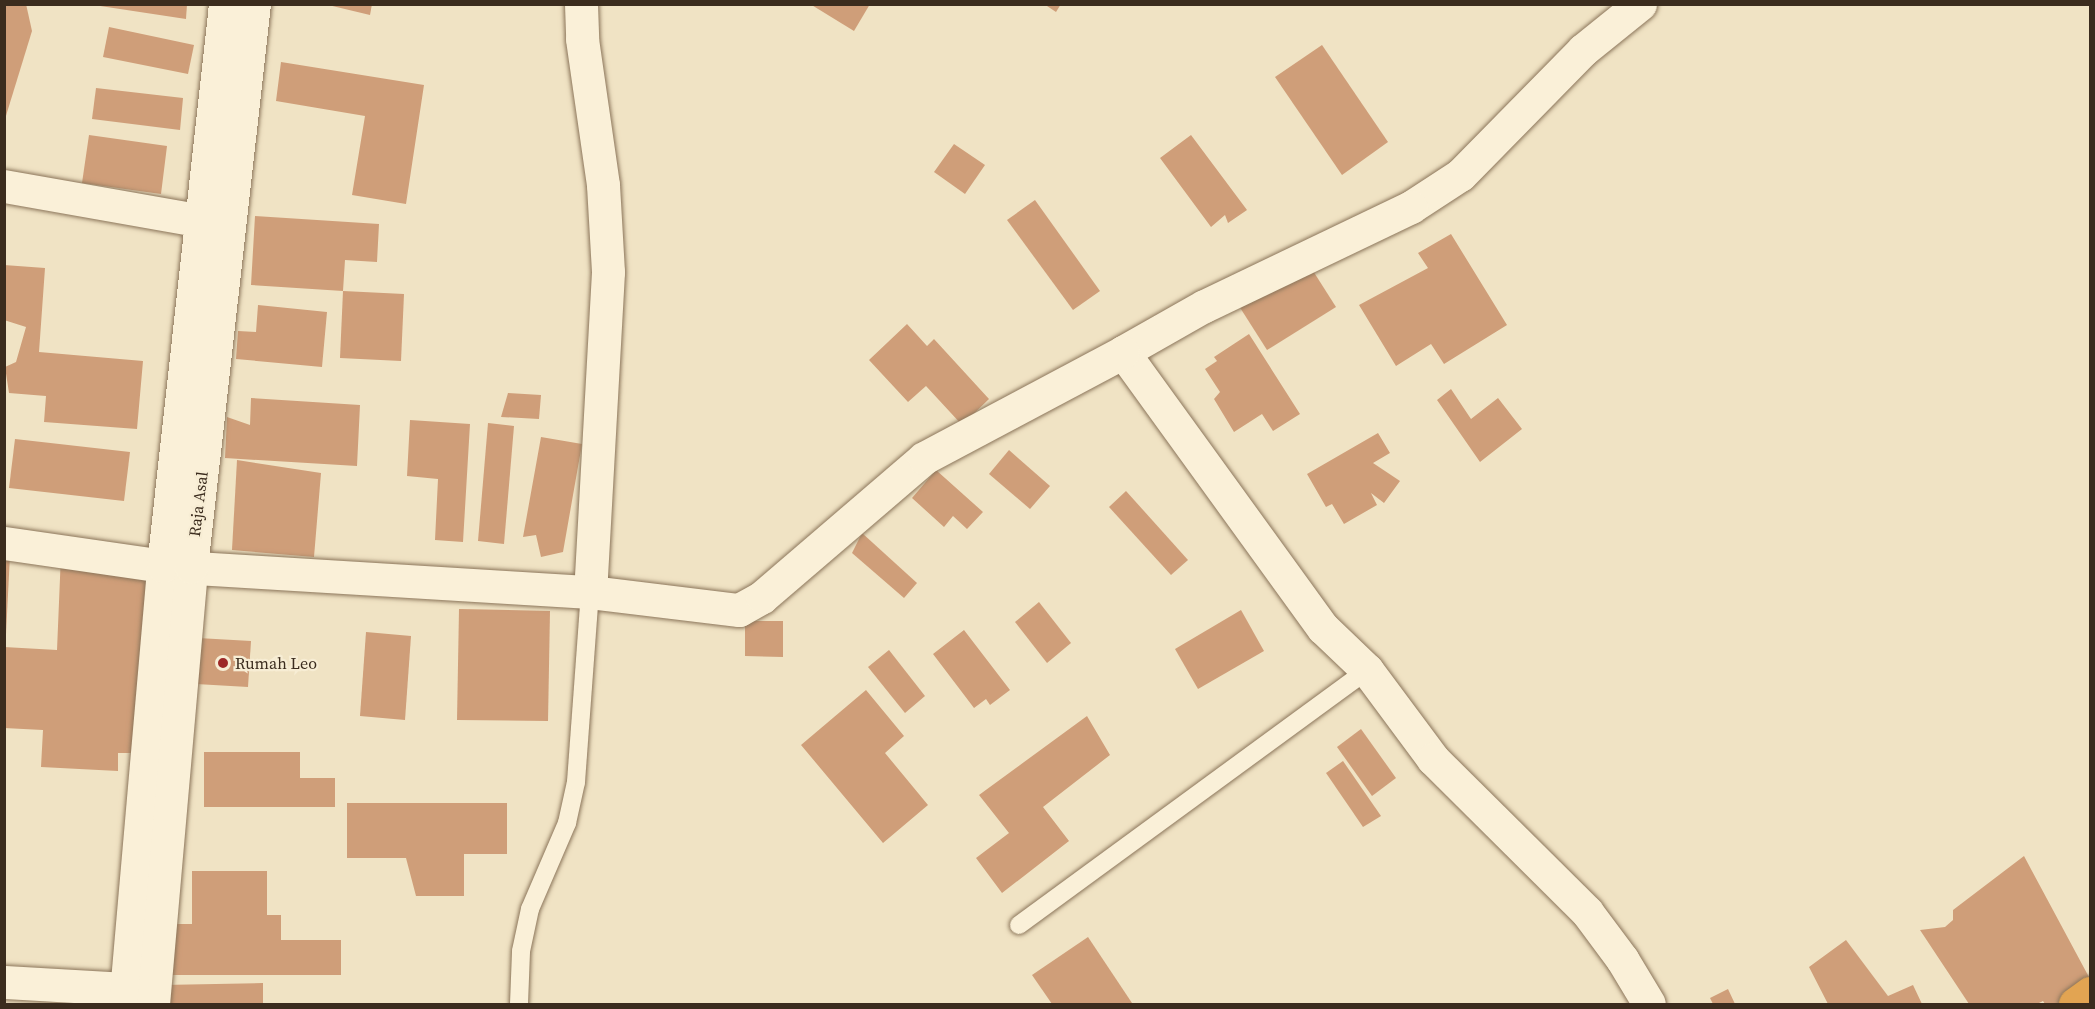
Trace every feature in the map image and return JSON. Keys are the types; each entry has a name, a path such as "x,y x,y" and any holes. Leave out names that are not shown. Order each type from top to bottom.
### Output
{"highway":[{"path":"2075,1005 2091,993"}],"street":[{"name":"Raja Asal","path":"135,999 177,567 202,220 225,4"},
{"name":"Raja Asal","path":"177,567 254,4"},
{"path":"581,4 582,39 603,185 608,273 590,592"},
{"path":"4,543 177,567 590,592 696,602 722,610 751,606 924,458 1242,286 1411,207 1460,175 1582,50 1640,4"},
{"path":"4,186 202,220"},
{"path":"1123,352 1323,628 1367,670 1433,759 1587,912 1649,1005"},
{"path":"4,982 135,999"}],"lane":[{"path":"519,1005 521,951 530,909 558,848 576,782 590,592"},
{"path":"1019,926 1367,670"}],"building":[{"path":"4,4 26,4 32,31 5,119"},
{"path":"87,4 187,4 186,19"},
{"path":"324,4 372,4 370,15"},
{"path":"810,4 870,4 854,31"},
{"path":"1044,4 1061,4 1056,12"},
{"path":"109,27 194,45 188,74 103,57"},
{"path":"1322,45 1388,142 1342,175 1275,77"},
{"path":"281,62 424,85 406,204 352,195 365,116 276,101"},
{"path":"96,88 183,98 180,130 92,119"},
{"path":"89,135 167,146 161,194 82,183"},
{"path":"1191,135 1247,210 1228,223 1225,215 1211,227 1160,158"},
{"path":"954,144 985,165 965,194 934,172"},
{"path":"1035,200 1100,291 1073,310 1007,220"},
{"path":"255,216 379,224 377,262 345,260 343,291 251,285"},
{"path":"1451,234 1507,325 1444,364 1431,344 1396,366 1359,305 1428,268 1418,253"},
{"path":"1308,263 1336,307 1267,350 1239,306"},
{"path":"4,265 45,268 39,352 143,361 137,429 44,422 46,396 9,393 5,367 16,362 26,327 4,320"},
{"path":"343,291 404,294 401,361 340,358"},
{"path":"258,305 327,312 322,367 236,359 238,331 256,332"},
{"path":"907,324 927,346 934,339 989,399 962,425 926,386 908,402 869,360"},
{"path":"1249,334 1300,414 1273,431 1262,414 1234,432 1214,399 1220,392 1205,369 1217,361 1214,357"},
{"path":"1451,389 1471,419 1498,398 1522,429 1480,462 1437,400"},
{"path":"508,393 541,395 539,419 501,417"},
{"path":"251,398 360,405 357,466 225,458 227,417 250,425"},
{"path":"410,420 470,424 463,542 435,540 438,479 407,476"},
{"path":"488,423 514,426 504,544 478,541"},
{"path":"1378,433 1390,453 1373,463 1400,481 1384,503 1371,493 1377,505 1344,524 1332,504 1326,507 1307,474"},
{"path":"541,437 582,444 563,552 541,557 536,535 523,537"},
{"path":"15,439 130,452 124,501 9,488"},
{"path":"1009,450 1050,486 1030,509 989,474"},
{"path":"237,460 321,473 314,557 232,550"},
{"path":"936,470 983,512 967,529 953,516 944,527 912,498"},
{"path":"1126,491 1188,560 1171,575 1109,507"},
{"path":"862,533 917,583 904,598 852,553"},
{"path":"61,554 147,558 139,753 118,753 118,771 41,767 43,730 4,728 4,647 57,650"},
{"path":"4,555 10,555 6,634 4,634"},
{"path":"1039,602 1071,643 1047,663 1015,622"},
{"path":"459,609 550,611 548,721 457,720"},
{"path":"1241,610 1264,651 1198,689 1175,649"},
{"path":"745,621 783,621 783,657 745,656"},
{"path":"964,630 1010,690 990,705 986,699 974,708 933,654"},
{"path":"366,632 411,636 405,720 360,716"},
{"name":"Rumah Leo","path":"198,638 251,641 248,687 196,684"},
{"path":"889,650 925,696 905,713 868,667"},
{"path":"866,690 904,736 885,753 928,805 883,843 801,745"},
{"path":"1087,716 1110,755 1043,807 1069,841 1002,893 976,858 1009,833 979,795"},
{"path":"1361,729 1396,778 1372,796 1337,747"},
{"path":"204,752 300,752 300,778 335,778 335,807 204,807"},
{"path":"1343,761 1381,816 1363,827 1326,773"},
{"path":"347,803 507,803 507,854 464,854 464,896 416,896 406,858 347,858"},
{"path":"2024,856 2090,979 2059,1004 2045,1004 2043,1001 2037,1004 1969,1004 1920,930 1945,927 1953,920 1953,910"},
{"path":"192,871 267,871 267,915 281,915 281,940 341,940 341,975 172,975 173,924 192,924"},
{"path":"1088,937 1132,1003 1052,1004 1032,975"},
{"path":"1846,940 1888,996 1913,985 1922,1004 1828,1004 1809,967"},
{"path":"263,983 263,1004 162,1004 162,985"},
{"path":"1728,989 1735,1004 1713,1004 1710,998"}],"place":[{"name":"Rumah Leo","path":"223,663"}]}
